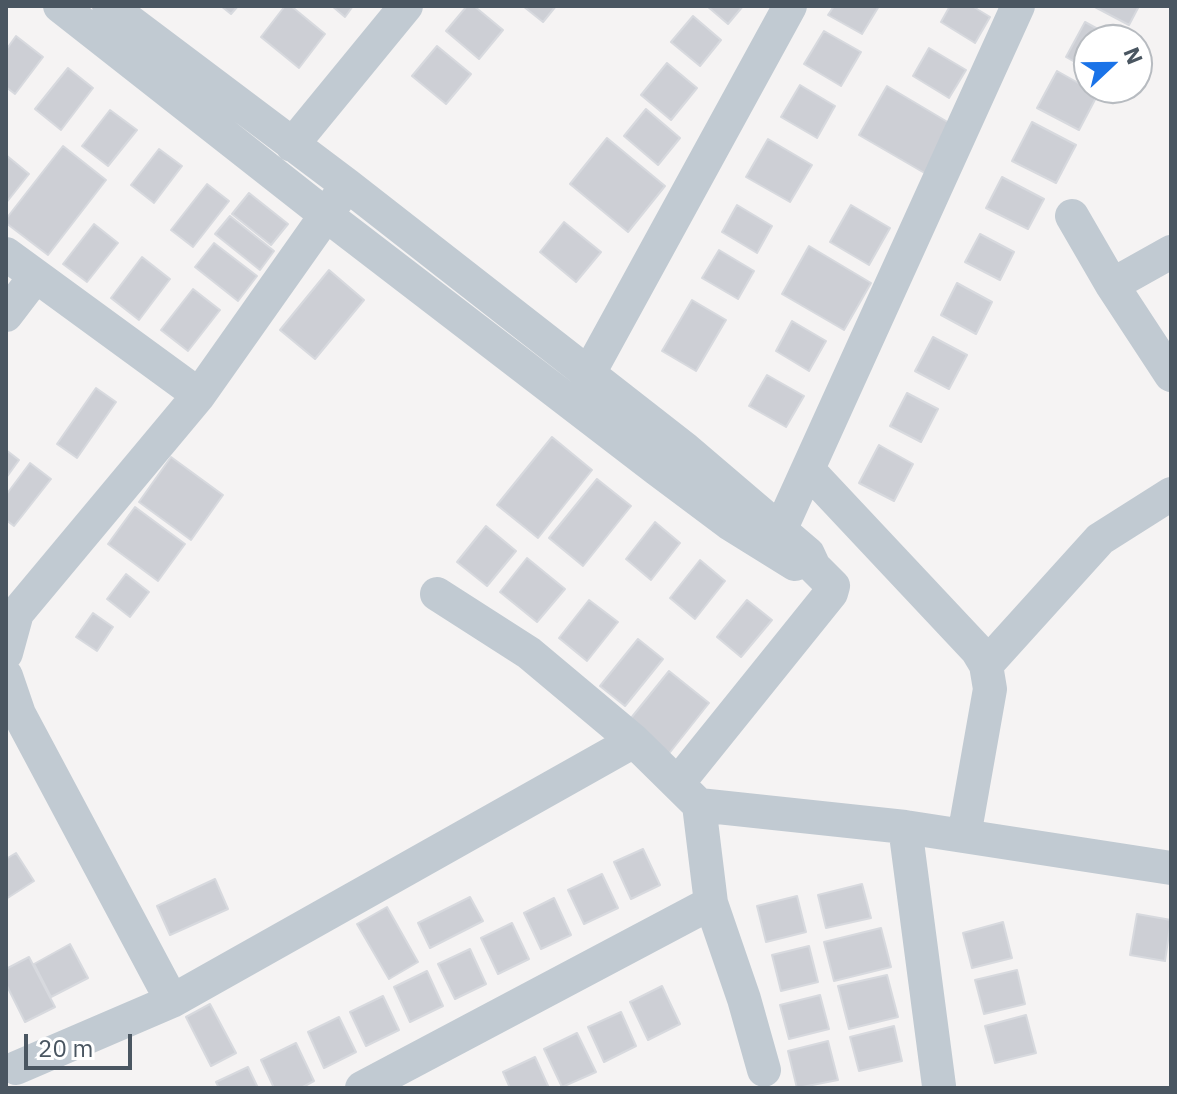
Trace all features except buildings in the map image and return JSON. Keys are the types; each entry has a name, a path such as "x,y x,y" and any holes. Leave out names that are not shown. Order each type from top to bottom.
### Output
{"street":[{"path":"60,6 326,215 729,523 808,554 814,567 833,586 831,593 688,794"},
{"path":"292,145 406,6"},
{"path":"589,373 790,6"},
{"path":"776,539 1018,6"},
{"path":"110,7 347,185 589,373 776,539"},
{"path":"6,653 17,613 199,395 347,185"},
{"path":"1072,216 1112,285 1171,375"},
{"path":"1112,285 1171,252"},
{"path":"6,254 199,395"},
{"path":"6,315 35,277"},
{"path":"808,470 977,650 986,665 990,689 964,836"},
{"path":"986,665 1100,539 1171,494"},
{"path":"437,594 529,653 634,741 688,794 711,903 744,999 764,1070"},
{"path":"6,676 19,714 172,1001"},
{"path":"16,1069 172,1001 634,741"},
{"path":"688,794 1171,868"},
{"path":"905,827 939,1086"},
{"path":"362,1088 711,903"}]}
